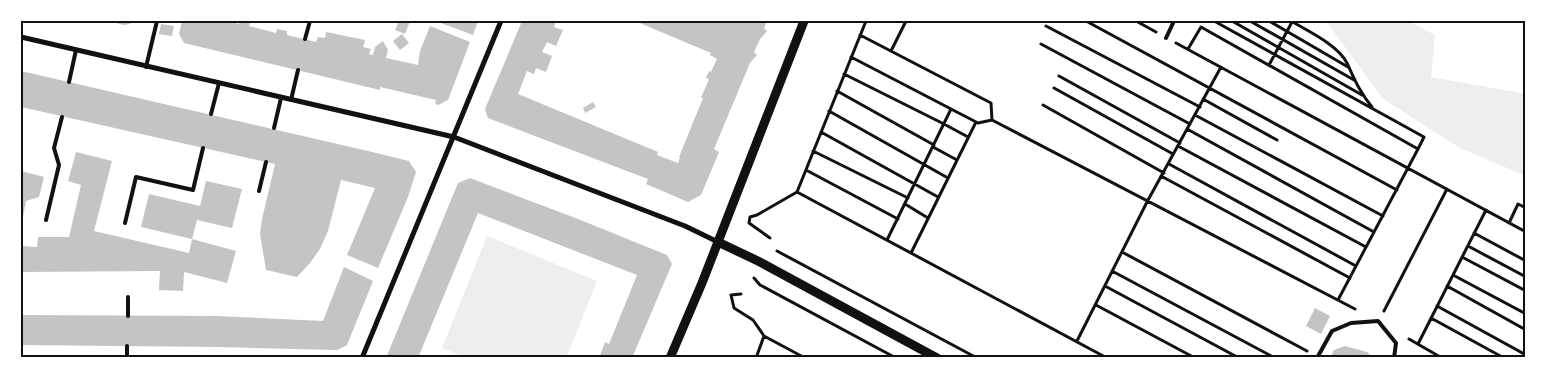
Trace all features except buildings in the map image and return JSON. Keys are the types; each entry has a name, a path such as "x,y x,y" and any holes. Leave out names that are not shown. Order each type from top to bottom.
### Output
{"street":[{"path":"362,358 501,21"},
{"path":"670,358 702,283 804,21"},
{"path":"21,37 454,137 685,226 758,260 937,358"}],"lane":[{"path":"146,67 157,21"},
{"path":"306,39 310,21"},
{"path":"1166,38 1174,21"},
{"path":"70,82 76,50"},
{"path":"291,100 298,70"},
{"path":"211,114 219,83"},
{"path":"274,128 281,98"},
{"path":"46,220 59,166 54,148 62,116"},
{"path":"125,223 136,177 193,190 203,148"},
{"path":"259,191 266,162"},
{"path":"128,297 128,316"},
{"path":"1317,357 1332,331 1351,323 1378,321 1396,343 1394,358"},
{"path":"127,346 127,358"}],"path":[{"path":"770,238 749,223 750,217 757,215 797,192 866,21"},
{"path":"891,51 906,21"},
{"path":"1086,21 1397,190"},
{"path":"1136,21 1526,232"},
{"path":"1188,49 1204,21"},
{"path":"1214,21 1424,137 1338,300"},
{"path":"1232,21 1362,95"},
{"path":"1250,21 1356,82"},
{"path":"1269,21 1348,67"},
{"path":"1269,66 1292,22 1336,48 1347,62 1362,95 1374,109"},
{"path":"1046,26 1200,106"},
{"path":"1201,27 1418,149"},
{"path":"860,35 991,103 992,120"},
{"path":"1041,44 1190,124"},
{"path":"851,57 978,123 992,120 1378,321 1447,190"},
{"path":"1077,341 1162,174 1222,67"},
{"path":"844,74 968,137"},
{"path":"1059,76 1366,247"},
{"path":"1054,88 1173,154"},
{"path":"837,91 957,160"},
{"path":"1204,99 1276,140"},
{"path":"1043,105 1162,174 1350,278"},
{"path":"887,240 951,109"},
{"path":"829,111 948,178"},
{"path":"1195,115 1383,216"},
{"path":"911,253 976,122"},
{"path":"1187,129 1374,232"},
{"path":"821,132 938,198"},
{"path":"813,151 908,198"},
{"path":"1169,164 1356,266"},
{"path":"806,170 898,219"},
{"path":"797,192 1106,358"},
{"path":"905,204 928,218"},
{"path":"1509,223 1518,204 1526,208"},
{"path":"1418,344 1486,210"},
{"path":"1474,233 1526,261"},
{"path":"1468,246 1526,277"},
{"path":"1122,252 1317,357"},
{"path":"1462,257 1526,291"},
{"path":"1112,271 1275,358"},
{"path":"1453,275 1526,314"},
{"path":"1105,286 1239,358"},
{"path":"1447,286 1526,330"},
{"path":"741,294 730,295 734,308 753,320 764,336 805,358"},
{"path":"1096,305 1195,358"},
{"path":"1437,306 1526,355"},
{"path":"1431,318 1504,358"},
{"path":"1402,335 1442,358"},
{"path":"756,358 764,336"}],"shaded area":[{"path":"1326,21 1408,21 1435,35 1431,77 1526,94 1526,176 1460,148 1383,99"},
{"path":"487,236 597,281 566,358 467,358 442,348"}]}
